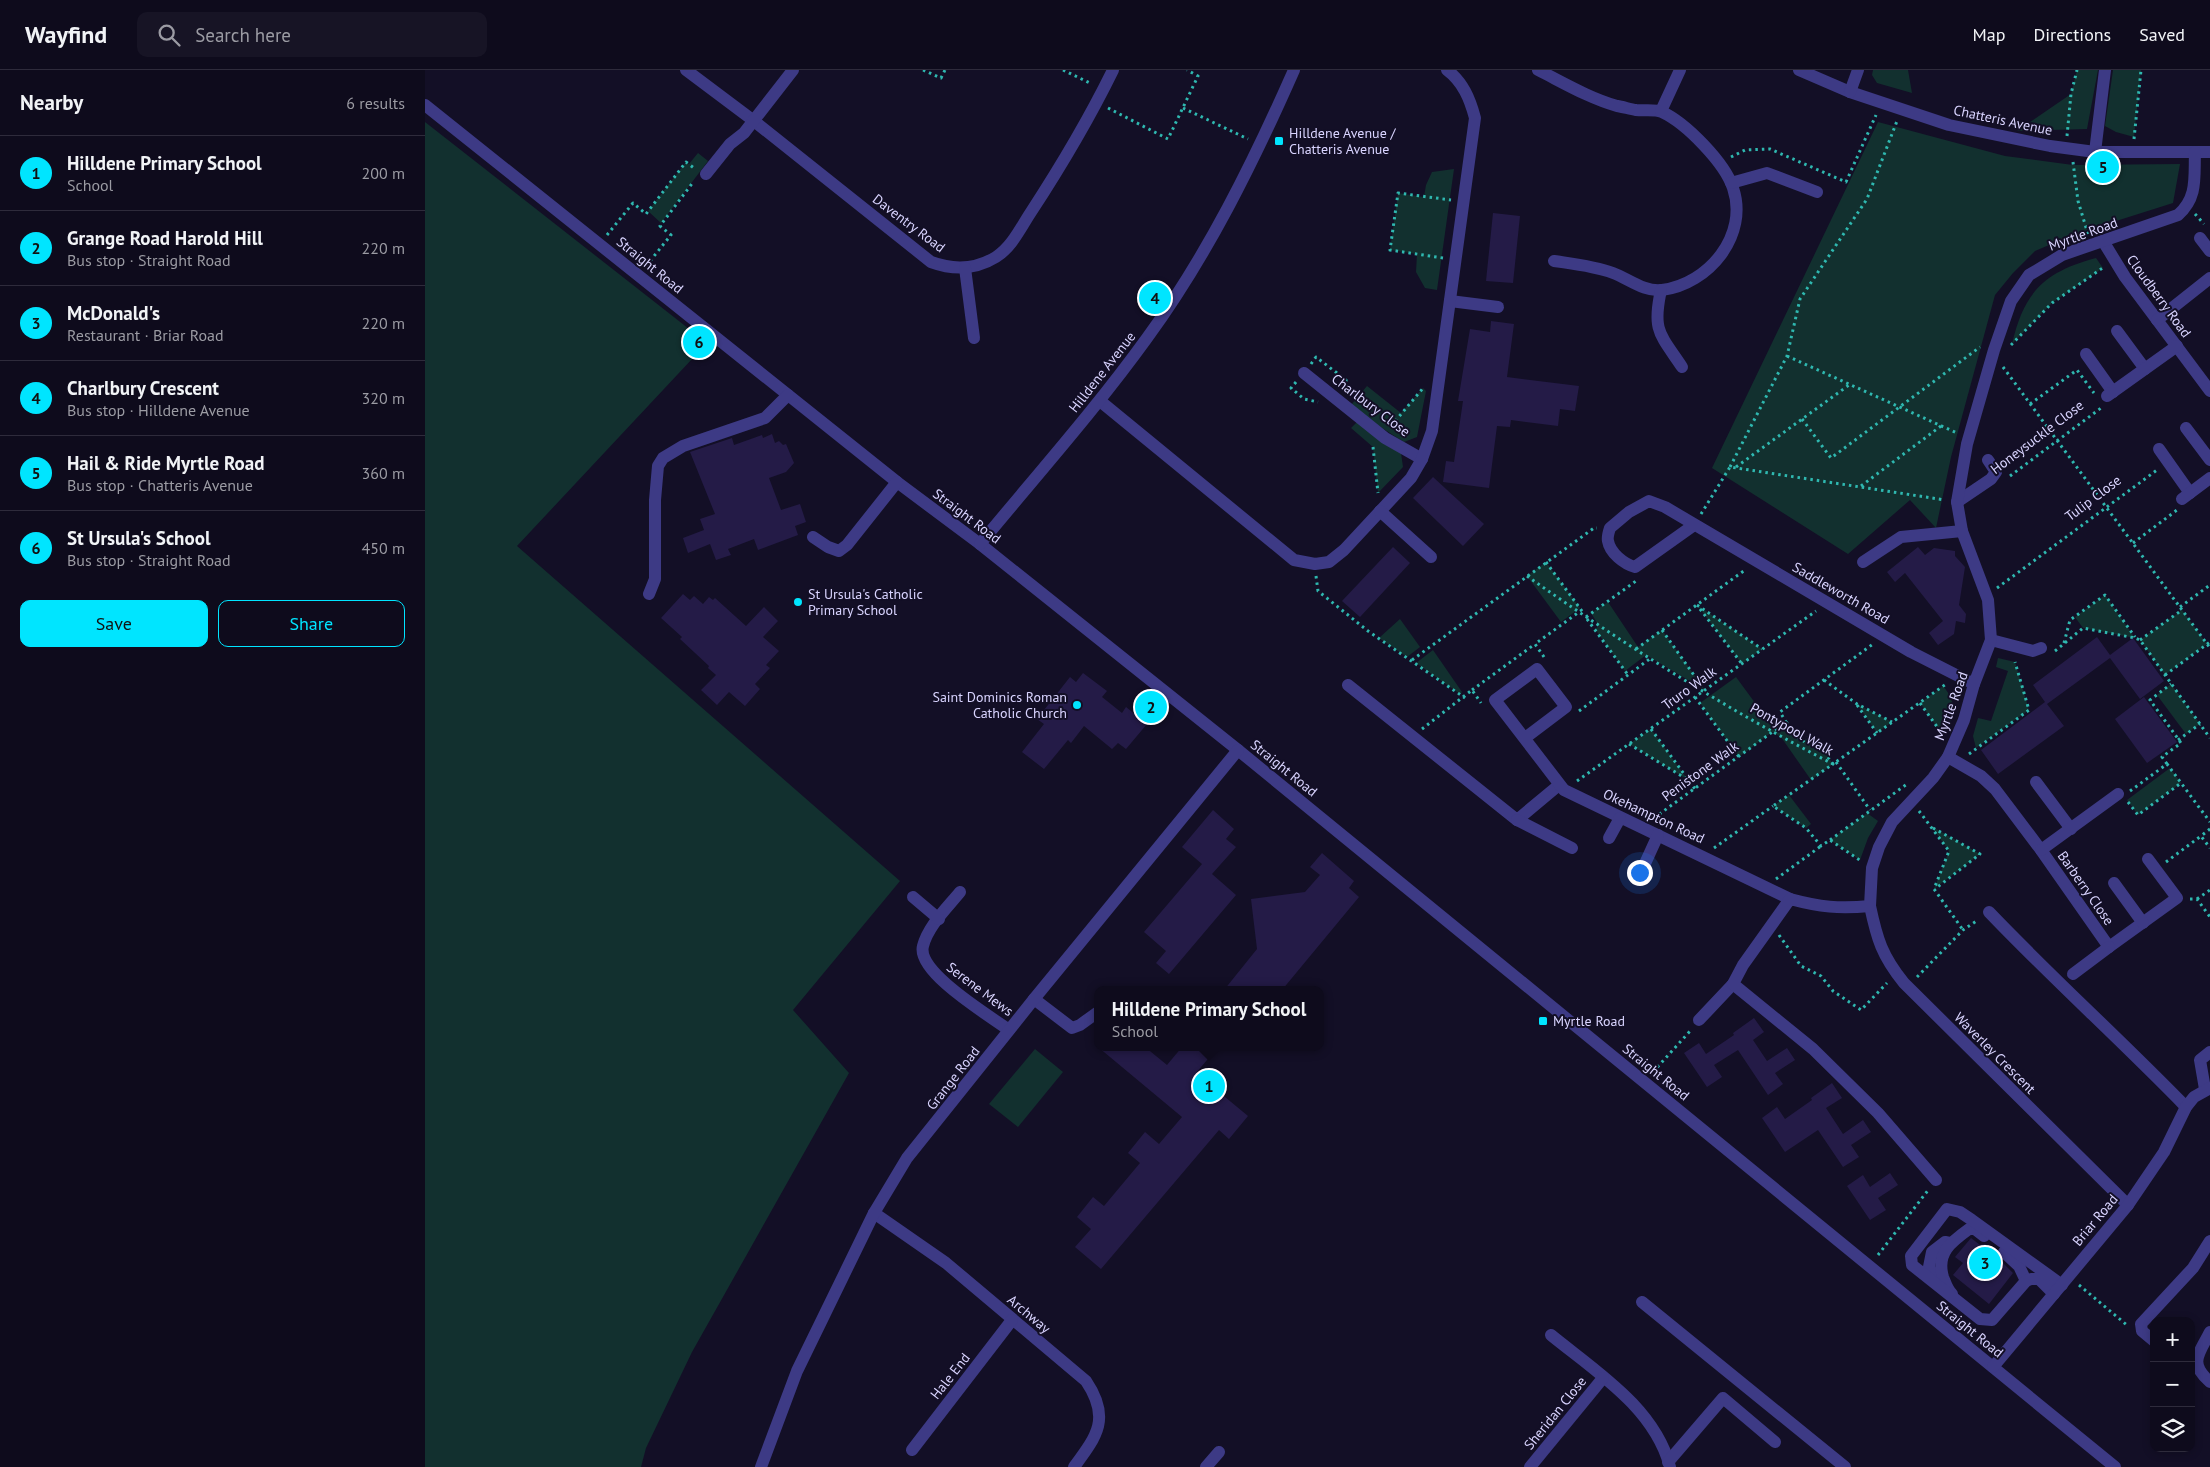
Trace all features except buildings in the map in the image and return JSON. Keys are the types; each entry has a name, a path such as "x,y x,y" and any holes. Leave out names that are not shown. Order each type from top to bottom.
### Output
{"street":[{"name":"Daventry Road","path":"686,70 754,121 931,262 948,268 965,268 991,260 1009,246 1054,178 1111,71"},
{"path":"703,174 730,144 744,134 793,70"},
{"name":"Hilldene Avenue","path":"980,544 1100,401 1148,336 1194,267 1260,145 1295,70"},
{"path":"1100,401 1294,560 1315,564 1329,562 1344,550 1411,478 1422,459 1433,431 1475,118 1472,104 1464,88 1455,76 1447,70"},
{"path":"1538,70 1601,100 1635,110 1661,112 1701,142 1719,163 1731,183 1736,207 1732,234 1727,247 1707,270 1693,279 1661,290 1637,286 1615,273 1592,266 1554,261"},
{"path":"1661,112 1679,70"},
{"name":"Chatteris Avenue","path":"1799,70 1850,92 1949,125 2095,152 2210,152"},
{"path":"1850,92 1858,70"},
{"path":"2095,152 2105,70"},
{"name":"Straight Road","path":"425,105 897,482 980,544 1238,750 2115,1467"},
{"path":"2188,205 2193,196 2195,152"},
{"path":"1731,183 1767,173 1817,192"},
{"name":"Myrtle Road","path":"1870,906 1872,868 1879,847 1893,822 1953,759 1974,684 1991,640 1986,596 1962,532 1957,502 1969,438 1993,350 2011,301 2029,275 2062,255 2178,215 2188,205"},
{"path":"2200,238 2210,251"},
{"name":"Cloudberry Road","path":"2098,243 2115,261 2210,391"},
{"path":"965,268 974,338"},
{"path":"2157,320 2210,278"},
{"path":"1661,290 1657,323 1660,334 1682,367"},
{"path":"1450,301 1498,306"},
{"path":"2117,331 2145,369"},
{"path":"2086,354 2108,398 2177,346"},
{"name":"Charlbury Close","path":"1304,373 1385,438 1422,459"},
{"path":"649,594 655,579 655,500 659,466 663,458 683,446 761,420 769,415 788,395"},
{"path":"2187,428 2210,460"},
{"path":"2159,449 2186,496 2210,478"},
{"path":"1957,502 1991,479 1996,472 1988,460"},
{"path":"813,537 839,552 847,546 897,482"},
{"name":"Saddleworth Road","path":"1610,528 1629,512 1649,501 1672,511 1884,636 1974,684"},
{"path":"1380,510 1431,557"},
{"path":"1610,528 1608,541 1618,558 1627,565 1635,567 1694,525"},
{"path":"1863,562 1901,537 1962,532"},
{"path":"1991,640 2033,651 2046,652"},
{"path":"1495,700 1537,669 1566,707 1525,738"},
{"path":"1348,685 1517,820 1572,848"},
{"name":"Okehampton Road","path":"1495,700 1562,788 1620,818 1703,855 1790,899"},
{"name":"Grange Road","path":"761,1467 797,1371 874,1213 907,1158 1034,999 1238,750"},
{"name":"Barberry Close","path":"1953,759 1981,776 1995,789 2041,850 2109,947 2177,898"},
{"path":"2036,782 2071,829"},
{"path":"1517,820 1562,788"},
{"name":"Barberry Close","path":"2041,850 2118,794"},
{"path":"1609,838 1620,818"},
{"path":"1643,868 1658,835"},
{"path":"2152,864 2177,898"},
{"path":"2114,883 2143,923"},
{"name":"Serene Mews","path":"960,892 928,934 922,948 926,963 939,978 1009,1030"},
{"path":"913,897 939,919"},
{"path":"1699,1020 1733,984 1743,965 1790,899 1819,907 1870,906"},
{"name":"Waverley Crescent","path":"1870,906 1877,938 1889,964 1908,987 2128,1205"},
{"path":"1989,912 2039,964 2088,1009 2186,1107"},
{"path":"2073,974 2109,947"},
{"path":"1733,984 1813,1049 1878,1114 1936,1180"},
{"path":"1034,999 1072,1028 1080,1025 1094,1015"},
{"path":"2207,1089 2200,1060 2210,1052"},
{"name":"Briar Road","path":"1993,1367 2128,1205 2165,1152 2186,1107 2194,1097 2207,1089"},
{"path":"1947,1209 1960,1212 2062,1285 2039,1279 2026,1281 1992,1320 1980,1318 1912,1265 1911,1256 1947,1209"},
{"name":"Archway","path":"874,1213 945,1263 1087,1382 1097,1397 1099,1417 1095,1440 1078,1466"},
{"path":"1974,1314 1936,1281 1929,1267 1932,1252 1938,1246 1945,1242 1952,1244 1969,1229 1975,1229 2019,1266 2026,1281"},
{"path":"2150,1338 2142,1331 2141,1324 2193,1268 2210,1241"},
{"path":"2004,1252 2019,1256"},
{"path":"1642,1302 1845,1467"},
{"name":"Hale End","path":"912,1450 1012,1320"},
{"path":"2195,1362 2210,1332"},
{"name":"Sheridan Close","path":"1551,1335 1603,1378 1640,1412 1654,1432 1669,1464"},
{"path":"2195,1366 2210,1382"},
{"name":"Sheridan Close","path":"1530,1467 1603,1378"},
{"path":"1669,1464 1723,1398 1775,1442"},
{"path":"1206,1467 1219,1452"}],"path":[{"path":"923,70 941,78 945,70"},
{"path":"1063,70 1103,89"},
{"path":"1096,102 1169,139 1198,76 1187,70"},
{"path":"2077,70 2071,94 2069,148 2079,201 2098,243"},
{"path":"2133,153 2136,104 2141,70"},
{"path":"1719,163 1745,150 1770,149 1846,182 1882,103"},
{"path":"1183,108 1260,145"},
{"path":"1694,525 1730,467 1787,356 1800,299 1867,199 1901,109"},
{"path":"600,244 633,203 646,214 686,162 703,174 659,226 671,235 639,276"},
{"path":"1456,260 1390,250 1398,194 1464,201"},
{"path":"2188,205 2205,226"},
{"path":"2009,349 2052,303 2091,275 2115,261"},
{"path":"1802,419 1831,458 1981,347 1993,350"},
{"path":"1787,356 1969,438"},
{"path":"2004,359 2001,365 2107,506 2210,648"},
{"path":"2031,404 2077,370 2108,398"},
{"path":"1735,468 1849,385"},
{"name":"Honeysuckle Close","path":"2004,480 2108,398"},
{"path":"1861,486 1941,426"},
{"path":"1730,467 1957,502"},
{"name":"Tulip Close","path":"1986,596 2159,468 2165,476"},
{"path":"2133,543 2179,508 2186,496"},
{"path":"1411,660 1594,528 1610,528"},
{"path":"1546,562 1628,675"},
{"path":"1636,649 1756,562"},
{"path":"1315,564 1318,591 1368,631 1465,698"},
{"path":"1586,617 1639,580 1635,567"},
{"name":"Pontypool Walk","path":"1527,576 1636,649 1772,732 1799,747 1835,763"},
{"path":"2140,640 2210,585"},
{"path":"2064,643 2071,620 2105,595 2135,638"},
{"name":"Truro Walk","path":"1562,788 1651,729 1827,603"},
{"path":"1697,605 1761,650"},
{"path":"1697,605 1741,664"},
{"path":"1413,737 1465,698 1472,690 1579,612"},
{"path":"2046,652 2064,643 2083,628 2140,640 2210,738"},
{"path":"1662,630 1705,690"},
{"path":"1802,742 1780,712 1884,636"},
{"path":"2165,675 2208,643"},
{"path":"1535,644 1546,659 1537,669"},
{"path":"1566,707 1576,713 1651,658"},
{"path":"1953,759 2029,710 2015,662 2022,663"},
{"path":"1835,763 1958,676"},
{"path":"1825,680 1857,704 1892,722"},
{"path":"2171,684 2150,700 2181,743 2162,758 2210,822"},
{"path":"1472,690 1482,704 1495,700"},
{"path":"1695,697 1739,757"},
{"path":"1920,703 1945,739"},
{"path":"1857,704 1877,733"},
{"name":"Penistone Walk","path":"1641,827 1787,722"},
{"path":"2178,740 2200,724"},
{"path":"1651,729 1695,789"},
{"path":"1799,747 1802,742 1812,735 1870,810"},
{"path":"1629,744 1688,780"},
{"name":"Pontypool Walk","path":"1703,855 1835,763"},
{"path":"2167,764 2124,796 2138,814 2181,783"},
{"path":"1766,887 1914,778 1933,778"},
{"path":"1911,801 1949,851 1934,890"},
{"path":"1773,806 1806,828 1821,846"},
{"path":"1931,826 1980,854 1934,890"},
{"path":"2152,864 2210,829"},
{"path":"2201,836 2210,848"},
{"path":"1830,840 1872,868"},
{"path":"1934,890 1963,930"},
{"path":"2177,898 2197,899 2210,890"},
{"path":"2197,899 2210,917"},
{"path":"1908,987 1963,930 1989,912"},
{"path":"1772,925 1801,966 1821,976 1833,991 1861,1010 1897,974"},
{"path":"1644,1082 1699,1020"},
{"path":"1869,1265 1936,1180"},
{"path":"2062,1285 2130,1328 2142,1331"}],"green space":[{"path":"1873,70 1908,70 1912,93 1877,83 1872,75"},
{"path":"2077,70 2098,70 2087,129 2017,131 2071,94"},
{"path":"2113,70 2141,70 2134,137 2116,132 2105,126"},
{"path":"425,122 707,343 517,546 900,881 793,1010 849,1073 692,1352 646,1448 641,1467 425,1467"},
{"path":"1878,122 2005,156 2073,165 2180,164 2173,203 2075,234 2035,251 2013,273 1995,295 1951,457 1936,528 1910,500 1848,554 1712,468"},
{"path":"698,153 708,161 661,223 648,211 686,162 689,164"},
{"path":"1454,169 1437,290 1425,288 1416,272 1417,254 1390,250 1398,193 1424,197 1426,185 1432,172"},
{"path":"2096,258 2103,268 2052,303 2012,344 2023,311 2039,287 2063,270"},
{"path":"1367,386 1401,413 1423,388 1426,391 1417,437 1404,442 1351,405"},
{"path":"1358,421 1401,453 1403,467 1378,493 1373,447 1351,428"},
{"path":"1546,562 1580,608 1561,622 1527,576"},
{"path":"2105,595 2135,638 2083,628 2075,617"},
{"path":"1608,602 1638,647 1662,630 1705,690 1646,655 1625,671 1595,629 1599,626 1591,613"},
{"path":"1697,605 1762,649 1742,664"},
{"path":"2182,610 2207,644 2165,675 2140,640"},
{"path":"1400,619 1420,647 1407,657 1379,638"},
{"path":"1433,650 1462,692 1460,694 1416,663"},
{"path":"1998,658 2015,662 2029,710 1976,748 1973,736 1978,718 1991,721 2008,671 1996,667"},
{"path":"1736,677 1775,730 1786,722 1802,742 1812,735 1833,764 1811,780 1781,737 1772,732 1739,757 1700,703"},
{"path":"2171,684 2200,724 2186,734 2157,695"},
{"path":"1943,686 1953,705 1952,717 1944,737 1920,703"},
{"path":"1857,704 1892,722 1877,733"},
{"path":"1651,729 1688,780 1629,744"},
{"path":"2170,768 2181,783 2138,815 2127,800"},
{"path":"1789,795 1811,824 1806,828 1773,806"},
{"path":"1867,813 1878,821 1868,838 1860,860 1830,840"},
{"path":"1931,826 1980,854 1934,889 1949,851"},
{"path":"1035,1049 1063,1072 1018,1127 989,1104"}],"place":[{"name":"Hilldene Avenue / Chatteris Avenue","path":"1279,141"},
{"name":"Hail & Ride Myrtle Road","path":"2103,167"},
{"name":"Charlbury Crescent","path":"1155,298"},
{"name":"St Ursula's School","path":"699,342"},
{"name":"St Ursula's Catholic Primary School","path":"798,602"},
{"name":"Saint Dominics Roman Catholic Church","path":"1077,705"},
{"name":"Grange Road Harold Hill","path":"1151,707"},
{"name":"Myrtle Road","path":"1543,1021"},
{"name":"Hilldene Primary School","path":"1209,1086"},
{"name":"McDonald's","path":"1985,1263"}]}
